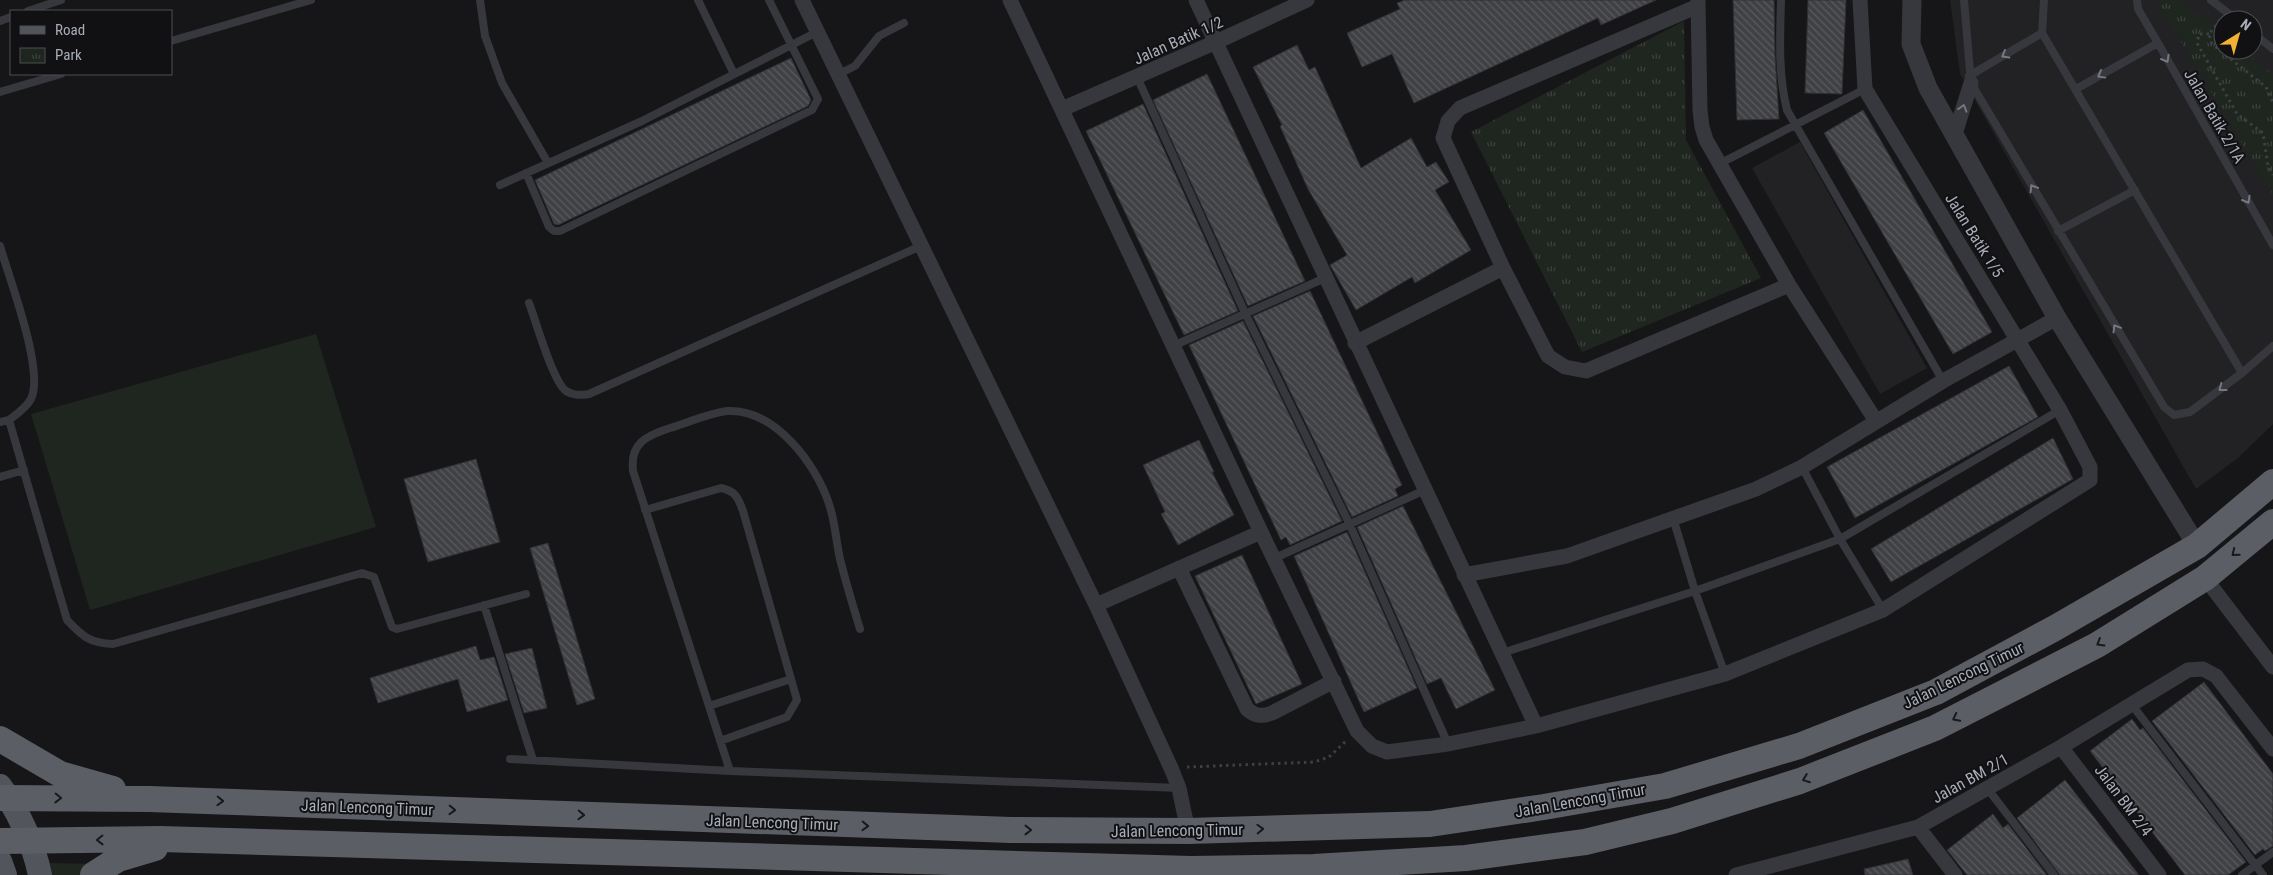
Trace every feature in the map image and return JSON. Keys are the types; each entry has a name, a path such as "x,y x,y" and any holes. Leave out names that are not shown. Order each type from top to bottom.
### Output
{"highway":[{"name":"Jalan Lencong Timur","path":"3,794 1011,830 1188,831 1430,824 1665,786 1799,746 1936,692 2055,628 2197,546 2273,482"},
{"name":"Jalan Lencong Timur","path":"0,841 184,840 1015,869 1314,867 1466,858 1585,842 1672,821 1800,781 1935,728 2097,645 2205,578 2273,522"},
{"path":"0,739 60,774 149,798"},
{"path":"93,875 118,859 184,840"}],"main road":[{"path":"3,794 28,841 40,875"},
{"path":"0,862 5,875"}],"street":[{"path":"802,0 1096,605 1171,768 1179,788 1188,831"},
{"path":"1010,0 1261,532 1358,730 1372,746 1387,752 1448,744 1536,726 1725,674 1883,610"},
{"path":"1196,0 1536,726"},
{"name":"Jalan Batik 1/2","path":"1062,109 1307,0"},
{"name":"Jalan Batik 1/5","path":"1860,0 1865,89 2019,340 2090,466 2090,480 1883,610"},
{"path":"1912,0 1912,44 1928,88 2057,318 2197,546"},
{"path":"1789,285 1586,371 1565,368 1548,356 1503,268 1443,138 1448,120 1460,108 1698,3 1702,127 1719,164 1789,285 1876,421"},
{"path":"1955,134 1970,79"},
{"path":"1355,343 1503,268"},
{"path":"1464,575 1566,556 1756,489 1802,467 1943,381 2057,318"},
{"path":"1096,605 1261,532"},
{"path":"1179,568 1247,709 1254,716 1264,716 1272,713 1334,681"},
{"path":"2205,578 2273,667"},
{"name":"Jalan BM 2/1","path":"1736,875 1918,827 2061,747 2188,670 2203,669 2216,676 2273,749"},
{"name":"Jalan BM 2/4","path":"2061,747 2159,875"},
{"path":"1918,827 1955,875"}],"lane":[{"path":"31,10 61,0"},
{"path":"172,41 311,0"},
{"path":"480,0 484,36 502,83 548,163"},
{"path":"698,0 734,74"},
{"path":"526,173 548,227 554,231 560,231 812,110 818,99 769,0"},
{"path":"1781,0 1781,88 1787,110 1943,381"},
{"path":"1964,0 1970,79 2058,231 2164,407 2174,416 2190,412 2242,373 2273,346"},
{"path":"2044,0 2042,33 2242,373"},
{"name":"Jalan Batik 2/1A","path":"2137,0 2138,9 2273,245"},
{"path":"2211,0 2224,10"},
{"path":"839,74 855,66 879,36 904,23"},
{"path":"500,185 642,121 817,32"},
{"path":"1970,79 2042,33"},
{"path":"2263,41 2273,49"},
{"path":"2076,89 2158,43"},
{"path":"0,92 58,75"},
{"path":"1137,77 1246,315 1349,523 1448,744"},
{"path":"1719,164 1865,89"},
{"path":"2058,231 2136,190"},
{"path":"0,246 32,353 36,381 32,398 23,409 9,420 0,422"},
{"path":"529,303 556,380 565,391 576,396 589,394 921,246"},
{"path":"1174,346 1325,278"},
{"path":"1502,653 1695,591 1840,539 2060,410"},
{"path":"730,771 633,471 632,457 642,440 664,430 728,411 751,414 768,422 789,439 810,465 829,503 840,560 860,629"},
{"path":"9,420 67,620 80,634 95,643 113,644 362,573 374,577 392,627 396,629 526,594"},
{"path":"1802,467 1840,539 1883,610"},
{"path":"0,478 24,470"},
{"path":"645,510 721,488 731,490 738,497 796,700 787,717 720,740"},
{"path":"1275,558 1425,490"},
{"path":"1673,518 1695,591 1725,674"},
{"path":"484,605 533,760"},
{"path":"709,706 791,679"},
{"path":"2132,705 2264,875"},
{"path":"510,759 730,771 1179,788"},
{"path":"1987,788 2054,875"},
{"path":"2242,875 2273,852"}],"path":[{"path":"2209,34 2213,29"},
{"path":"2209,34 2199,34 2197,43 2237,114 2263,133 2268,166 2273,175"},
{"path":"2209,34 2212,44 2266,86 2273,102"},
{"path":"1171,768 1314,762 1329,757 1358,730"}],"shaded area":[{"path":"1950,0 2273,0 2273,424 2238,458 2196,489 1960,74"},
{"path":"1800,142 1927,368 1880,394 1752,168"}],"green space":[{"path":"2156,0 2180,0 2213,26 2213,60 2256,60 2273,74 2273,195"},
{"path":"1684,21 1686,140 1761,278 1582,352 1471,132"},
{"path":"316,334 376,527 90,610 31,414"},
{"path":"49,863 95,864 81,875 50,875"}],"building":[{"path":"1405,0 1656,0 1601,25 1598,18 1414,103 1392,54 1362,67 1347,33 1400,9 1397,3"},
{"path":"1733,0 1774,0 1779,119 1737,120"},
{"path":"1808,0 1846,0 1842,94 1805,93"},
{"path":"1297,45 1309,70 1315,67 1361,168 1411,138 1427,167 1436,162 1449,182 1435,190 1471,250 1415,283 1412,277 1356,310 1330,265 1347,255 1308,189 1280,126 1282,125 1253,67"},
{"path":"791,58 811,100 808,106 558,225 554,224 535,180"},
{"path":"1207,74 1305,281 1248,306 1153,100"},
{"path":"1143,104 1238,311 1184,335 1086,131"},
{"path":"1863,110 1992,332 1953,354 1824,133"},
{"path":"1310,291 1402,485 1395,489 1398,496 1352,517 1253,316"},
{"path":"1243,321 1342,521 1290,545 1286,537 1281,540 1189,345"},
{"path":"2009,366 2038,417 1855,518 1827,467"},
{"path":"2053,438 2073,479 1891,582 1871,549"},
{"path":"1199,440 1214,472 1212,472 1234,515 1178,545 1161,514 1165,512 1143,465"},
{"path":"476,459 500,542 428,562 404,479"},
{"path":"1403,506 1495,690 1456,709 1441,678 1427,684 1357,527"},
{"path":"1347,532 1417,688 1364,712 1294,556"},
{"path":"548,543 595,699 577,705 530,548"},
{"path":"1242,555 1302,684 1256,704 1195,576"},
{"path":"476,646 480,660 494,657 508,700 467,712 458,679 378,703 370,678"},
{"path":"532,648 547,708 524,713 505,654"},
{"path":"2204,682 2273,774 2273,846 2265,851 2263,849 2255,855 2152,721"},
{"path":"2132,719 2140,730 2143,728 2246,862 2228,875 2185,875 2090,751"},
{"path":"2065,780 2139,875 2060,875 2017,818"},
{"path":"1993,814 2003,828 2008,824 2047,875 1967,875 1947,850"},
{"path":"1908,859 1913,875 1865,875 1864,869"}]}
